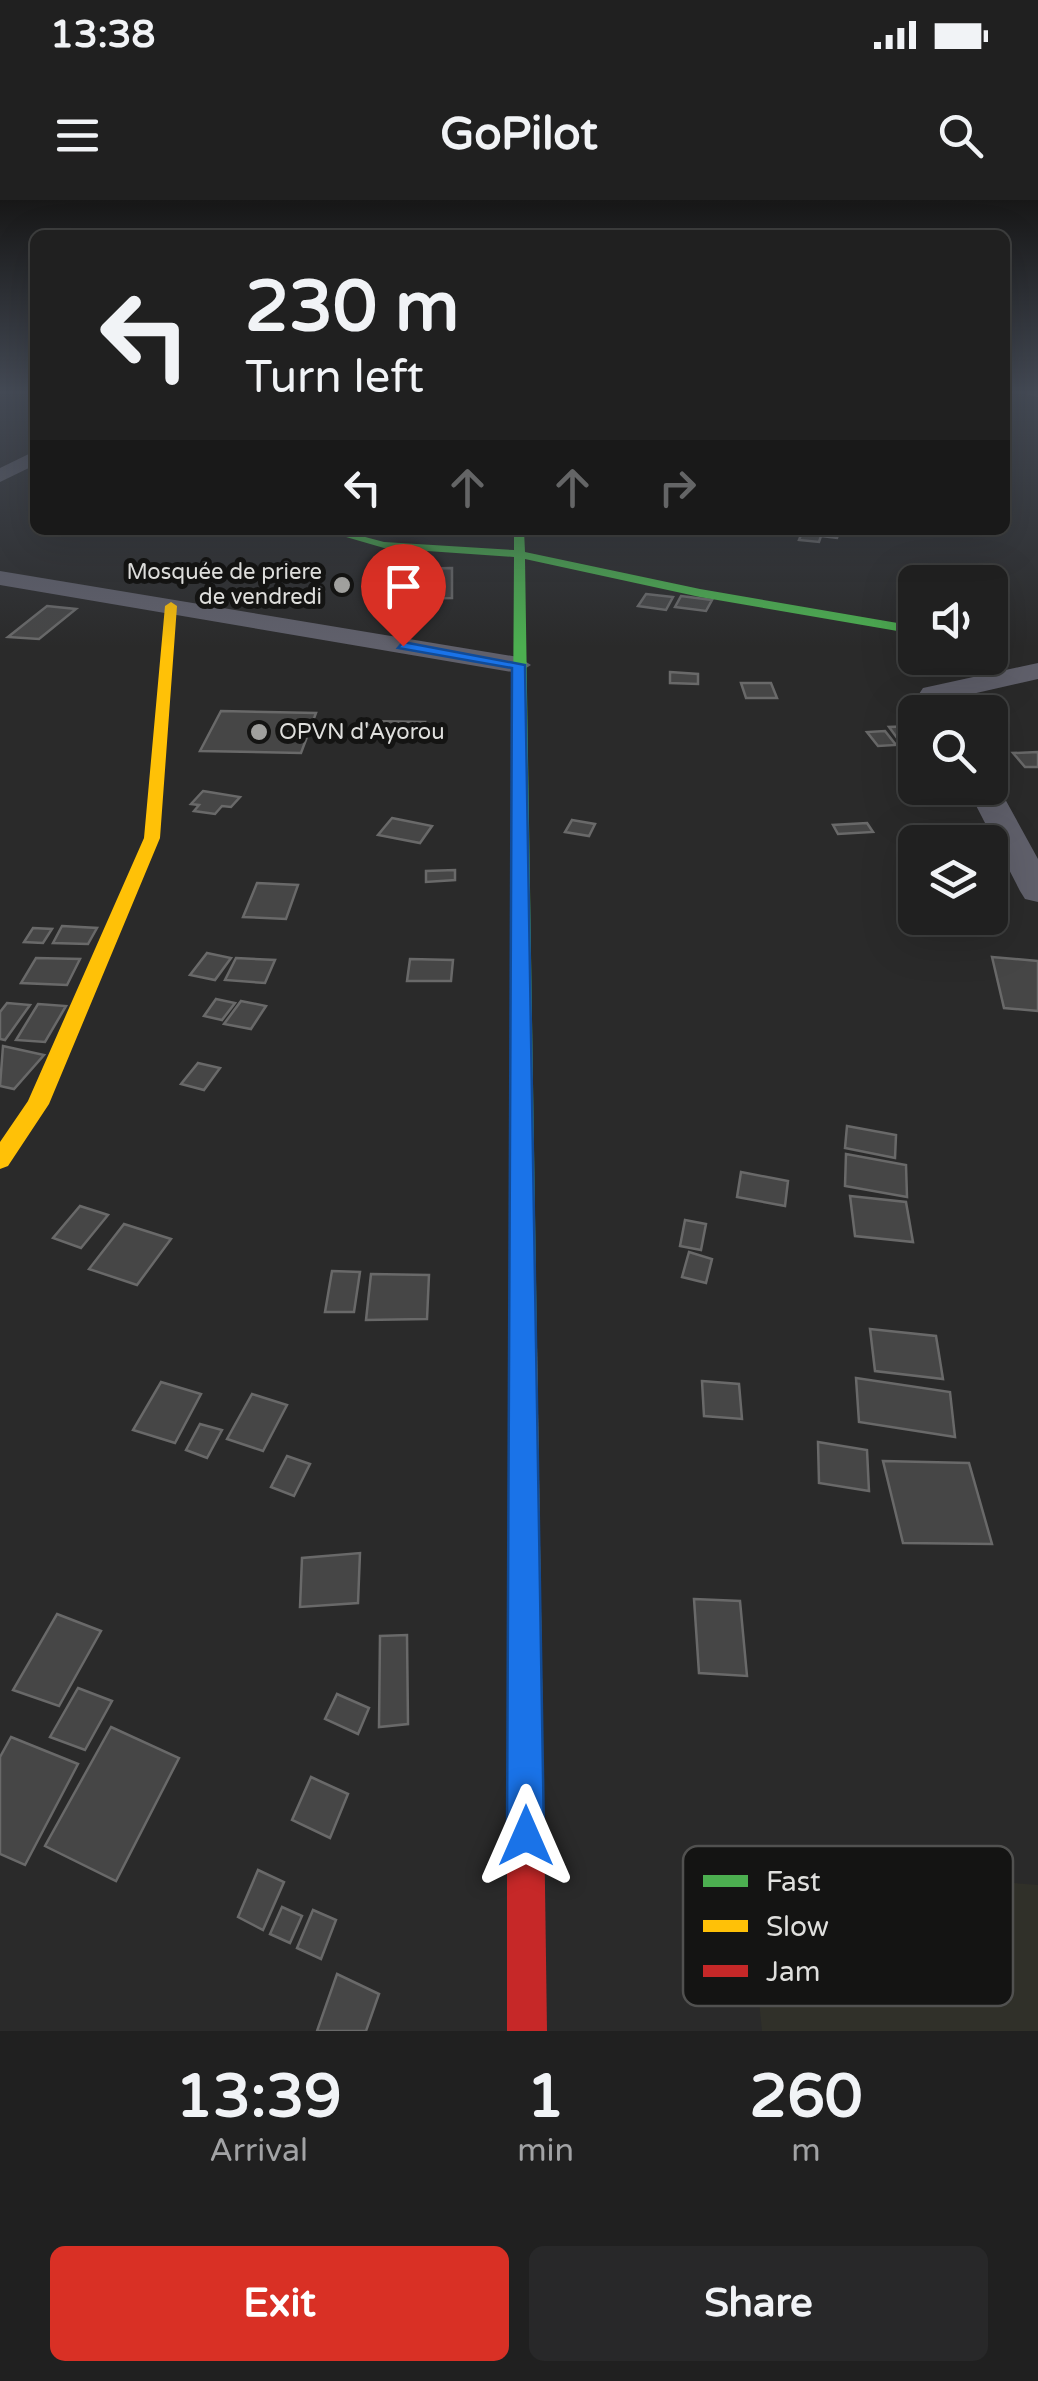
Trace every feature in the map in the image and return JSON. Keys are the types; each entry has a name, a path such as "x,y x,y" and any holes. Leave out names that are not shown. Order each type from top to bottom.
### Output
{"street":[{"path":"345,535 384,546 519,542 700,593 898,627"},
{"path":"519,542 527,2031"},
{"path":"0,578 518,665"},
{"path":"0,1160 38,1104 152,838 172,606"},
{"path":"1008,652 1038,660"},
{"path":"933,695 1038,672"},
{"path":"992,805 1038,891"}],"shaded area":[{"path":"1013,1883 1038,1885 1038,2031 762,2031 760,2006 1013,2006"}],"building":[{"path":"801,535 838,535 821,536 819,542 799,540"},
{"path":"452,568 452,598 394,599 397,569"},
{"path":"646,594 673,597 666,610 638,606"},
{"path":"681,596 712,600 706,611 675,607"},
{"path":"47,606 76,609 39,639 8,637"},
{"path":"670,672 698,674 698,684 670,683"},
{"path":"741,683 771,683 777,698 746,698"},
{"name":"OPVN d'Ayorou","path":"221,711 316,713 301,753 200,751"},
{"path":"365,721 425,722 421,738 360,736"},
{"path":"885,731 896,745 878,746 867,732"},
{"path":"1038,752 1038,767 1025,767 1013,753"},
{"path":"203,791 240,797 231,807 222,806 215,814 194,811 199,805 191,804"},
{"path":"392,818 432,826 420,843 378,835"},
{"path":"572,820 595,824 589,836 565,832"},
{"path":"867,823 873,832 838,834 833,825"},
{"path":"455,870 455,880 426,882 426,871"},
{"path":"257,883 298,885 286,919 243,917"},
{"path":"62,926 97,928 88,944 53,943"},
{"path":"33,928 52,929 43,943 24,942"},
{"path":"207,953 231,958 215,980 190,975"},
{"path":"992,957 1038,961 1038,1011 1004,1008"},
{"path":"36,958 80,959 67,985 21,983"},
{"path":"236,958 275,960 265,983 225,980"},
{"path":"410,959 453,960 451,981 407,981"},
{"path":"216,999 235,1003 222,1020 204,1016"},
{"path":"241,1001 266,1006 251,1029 224,1024"},
{"path":"7,1003 30,1005 5,1040 0,1039 0,1012"},
{"path":"38,1004 66,1006 45,1042 16,1040"},
{"path":"3,1046 44,1055 14,1089 0,1086"},
{"path":"198,1063 220,1068 204,1090 181,1084"},
{"path":"847,1126 896,1135 895,1158 845,1148"},
{"path":"846,1154 906,1165 907,1197 845,1186"},
{"path":"741,1172 788,1181 785,1206 737,1197"},
{"path":"850,1196 906,1202 913,1242 855,1236"},
{"path":"80,1206 108,1215 81,1248 53,1238"},
{"path":"685,1220 706,1224 701,1250 680,1246"},
{"path":"124,1224 171,1239 137,1285 89,1269"},
{"path":"689,1252 712,1259 706,1283 682,1277"},
{"path":"332,1271 360,1272 354,1312 325,1312"},
{"path":"371,1274 429,1275 427,1319 366,1320"},
{"path":"870,1329 936,1336 943,1379 875,1371"},
{"path":"856,1378 950,1392 955,1437 859,1422"},
{"path":"702,1381 739,1384 742,1419 704,1416"},
{"path":"161,1382 201,1394 175,1443 133,1430"},
{"path":"252,1394 287,1405 263,1451 227,1439"},
{"path":"200,1424 222,1430 207,1458 186,1450"},
{"path":"818,1442 867,1450 869,1491 819,1483"},
{"path":"287,1456 310,1464 294,1496 271,1487"},
{"path":"883,1461 969,1463 992,1544 903,1543"},
{"path":"360,1553 358,1603 300,1607 302,1558"},
{"path":"694,1599 740,1601 747,1676 699,1673"},
{"path":"57,1614 101,1631 59,1706 13,1690"},
{"path":"407,1635 408,1724 379,1727 380,1636"},
{"path":"78,1688 112,1701 85,1750 50,1737"},
{"path":"337,1694 369,1708 358,1734 325,1719"},
{"path":"111,1727 179,1758 116,1881 45,1846"},
{"path":"11,1737 78,1764 25,1865 0,1854 0,1757"},
{"path":"311,1777 348,1794 330,1838 292,1820"},
{"path":"258,1870 284,1882 263,1930 238,1917"},
{"path":"282,1907 302,1916 290,1943 270,1934"},
{"path":"313,1910 336,1920 321,1959 297,1948"},
{"path":"337,1974 379,1994 366,2031 317,2031"}],"traffic: fast":[{"path":"346,535 384,545 519,554 700,593 898,627"},
{"path":"519,535 523,1346"}],"traffic: slow":[{"path":"0,1160 38,1104 152,838 171,606"},
{"path":"523,1346 525,1742"}],"traffic: jam":[{"path":"525,1742 527,2031"}],"place":[{"name":"Mosquée de priere de vendredi","path":"342,585"},
{"name":"OPVN d'Ayorou","path":"259,732"}],"route":[{"path":"403,646 518,665 526,1836"}]}
